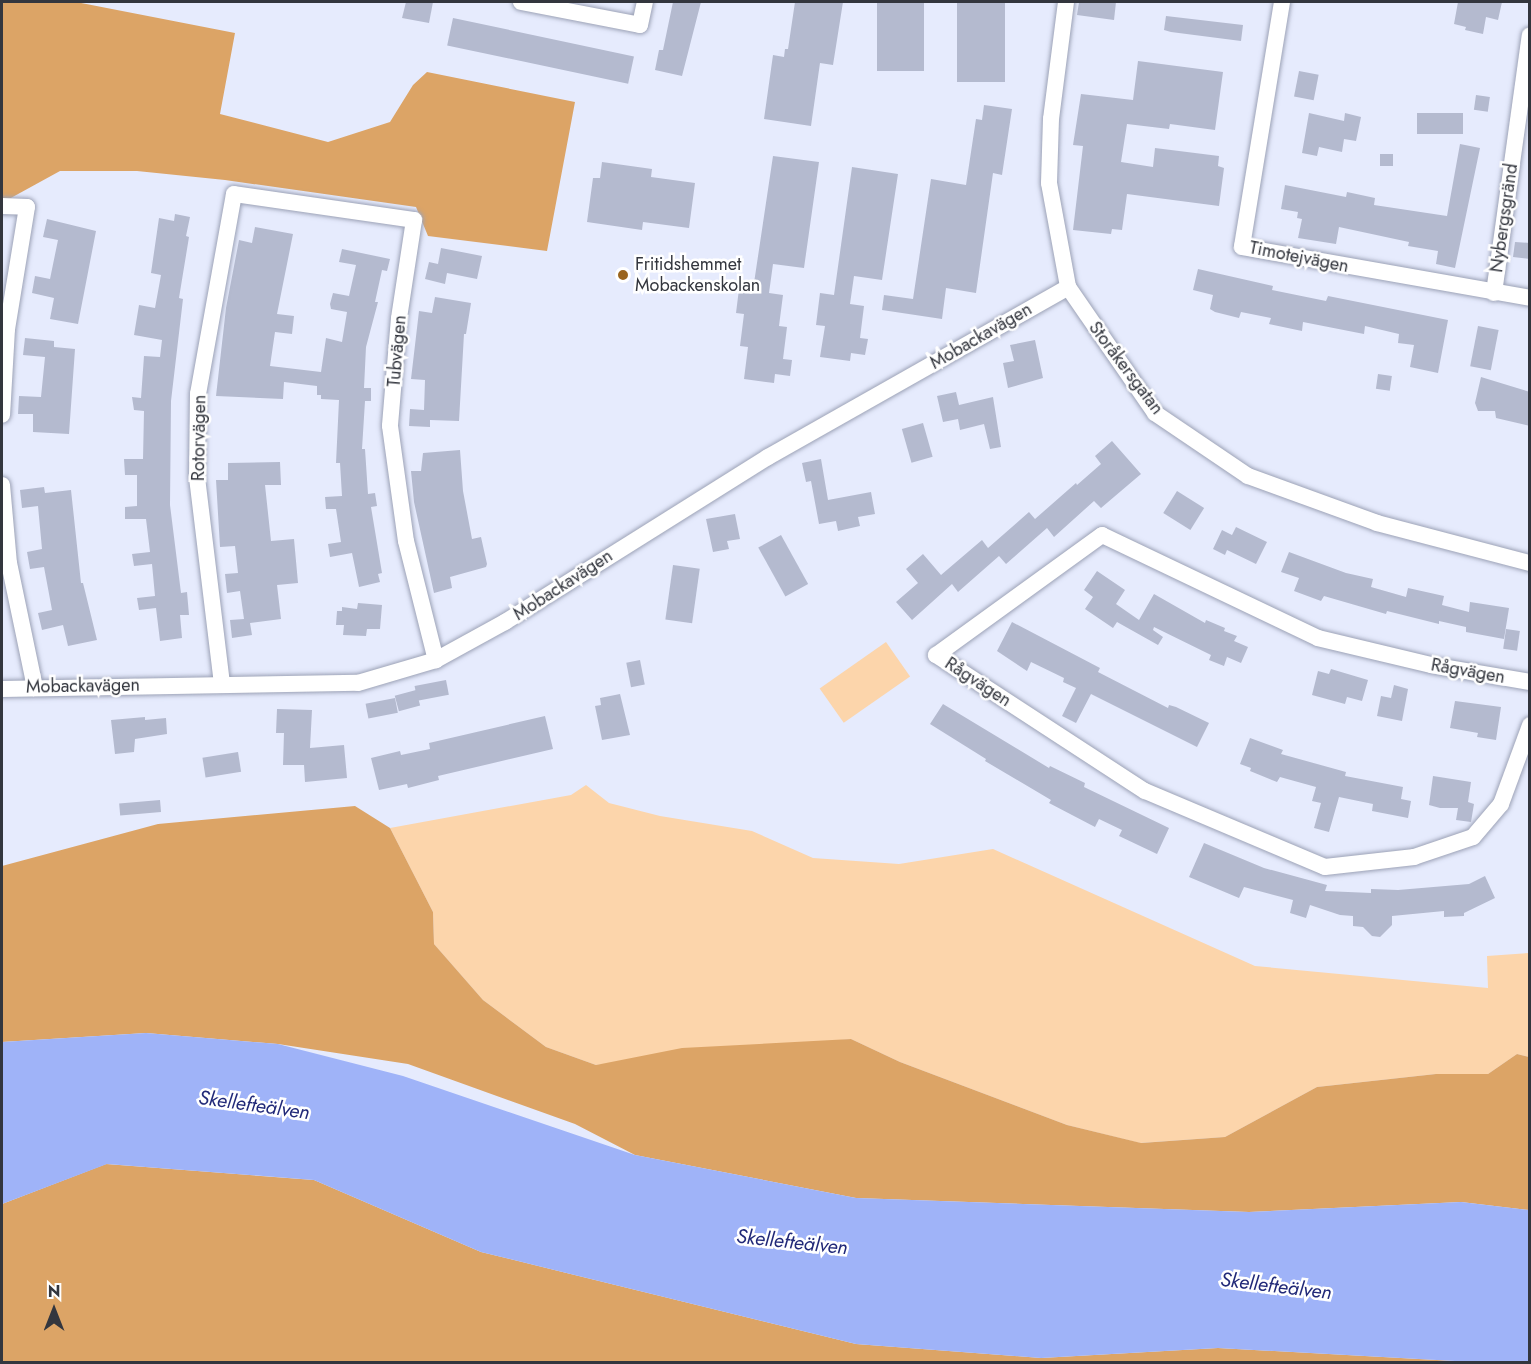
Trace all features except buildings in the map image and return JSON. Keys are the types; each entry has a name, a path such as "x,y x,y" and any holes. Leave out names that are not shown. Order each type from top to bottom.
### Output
{"street":[{"path":"521,2 639,25 645,2"},
{"name":"Storåkersgatan","path":"1066,2 1051,119 1049,183 1068,287 1155,413 1248,476 1377,523 1530,563"},
{"name":"Timotejvägen","path":"1282,2 1242,247 1530,298"},
{"name":"Nybergsgränd","path":"1494,293 1530,35"},
{"name":"Tubvägen","path":"234,194 414,220 399,318 390,426 406,541 436,660"},
{"name":"Rotorvägen","path":"222,684 197,476 198,406 234,194"},
{"path":"2,206 27,207 7,329 2,415"},
{"name":"Mobackavägen","path":"2,689 358,683 436,660 505,622 768,457 1068,287"},
{"path":"2,485 9,563 35,687"},
{"name":"Rågvägen","path":"1530,682 1431,665 1318,638 1102,535 936,655 1145,791 1325,867 1414,857 1473,837 1501,804 1530,725"}],"shaded area":[{"path":"2,2 76,2 235,33 220,114 328,142 390,122 413,85 427,72 575,102 547,251 428,236 416,207 225,180 137,171 60,171 9,199 2,199"},
{"path":"886,642 910,676 844,723 820,688"},
{"path":"586,785 609,803 660,816 752,831 813,858 899,864 993,849 1255,966 1488,988 1487,956 1529,953 1529,1057 1517,1054 1488,1074 1436,1074 1317,1087 1225,1137 1140,1143 1067,1125 900,1062 851,1039 596,1065 546,1047 483,1000 434,944 433,912 390,828 571,795"},
{"path":"355,806 390,828 433,912 434,944 483,1000 546,1047 596,1065 682,1048 851,1039 900,1062 1067,1125 1141,1143 1225,1137 1317,1087 1436,1074 1488,1074 1517,1054 1529,1057 1529,1210 1461,1202 1249,1212 856,1198 635,1155 575,1124 408,1064 278,1044 146,1033 2,1042 2,866 158,824"},
{"path":"106,1164 314,1180 481,1252 856,1344 1041,1358 1218,1348 1473,1362 2,1362 2,1204"}],"water":[{"name":"Skellefteälven","path":"146,1033 278,1044 403,1076 635,1155 856,1198 1249,1212 1461,1202 1529,1210 1529,1362 1473,1362 1218,1348 1041,1358 856,1344 481,1252 314,1180 107,1164 2,1204 2,1042"}],"place":[{"name":"Fritidshemmet Mobackenskolan","path":"623,275"}]}
